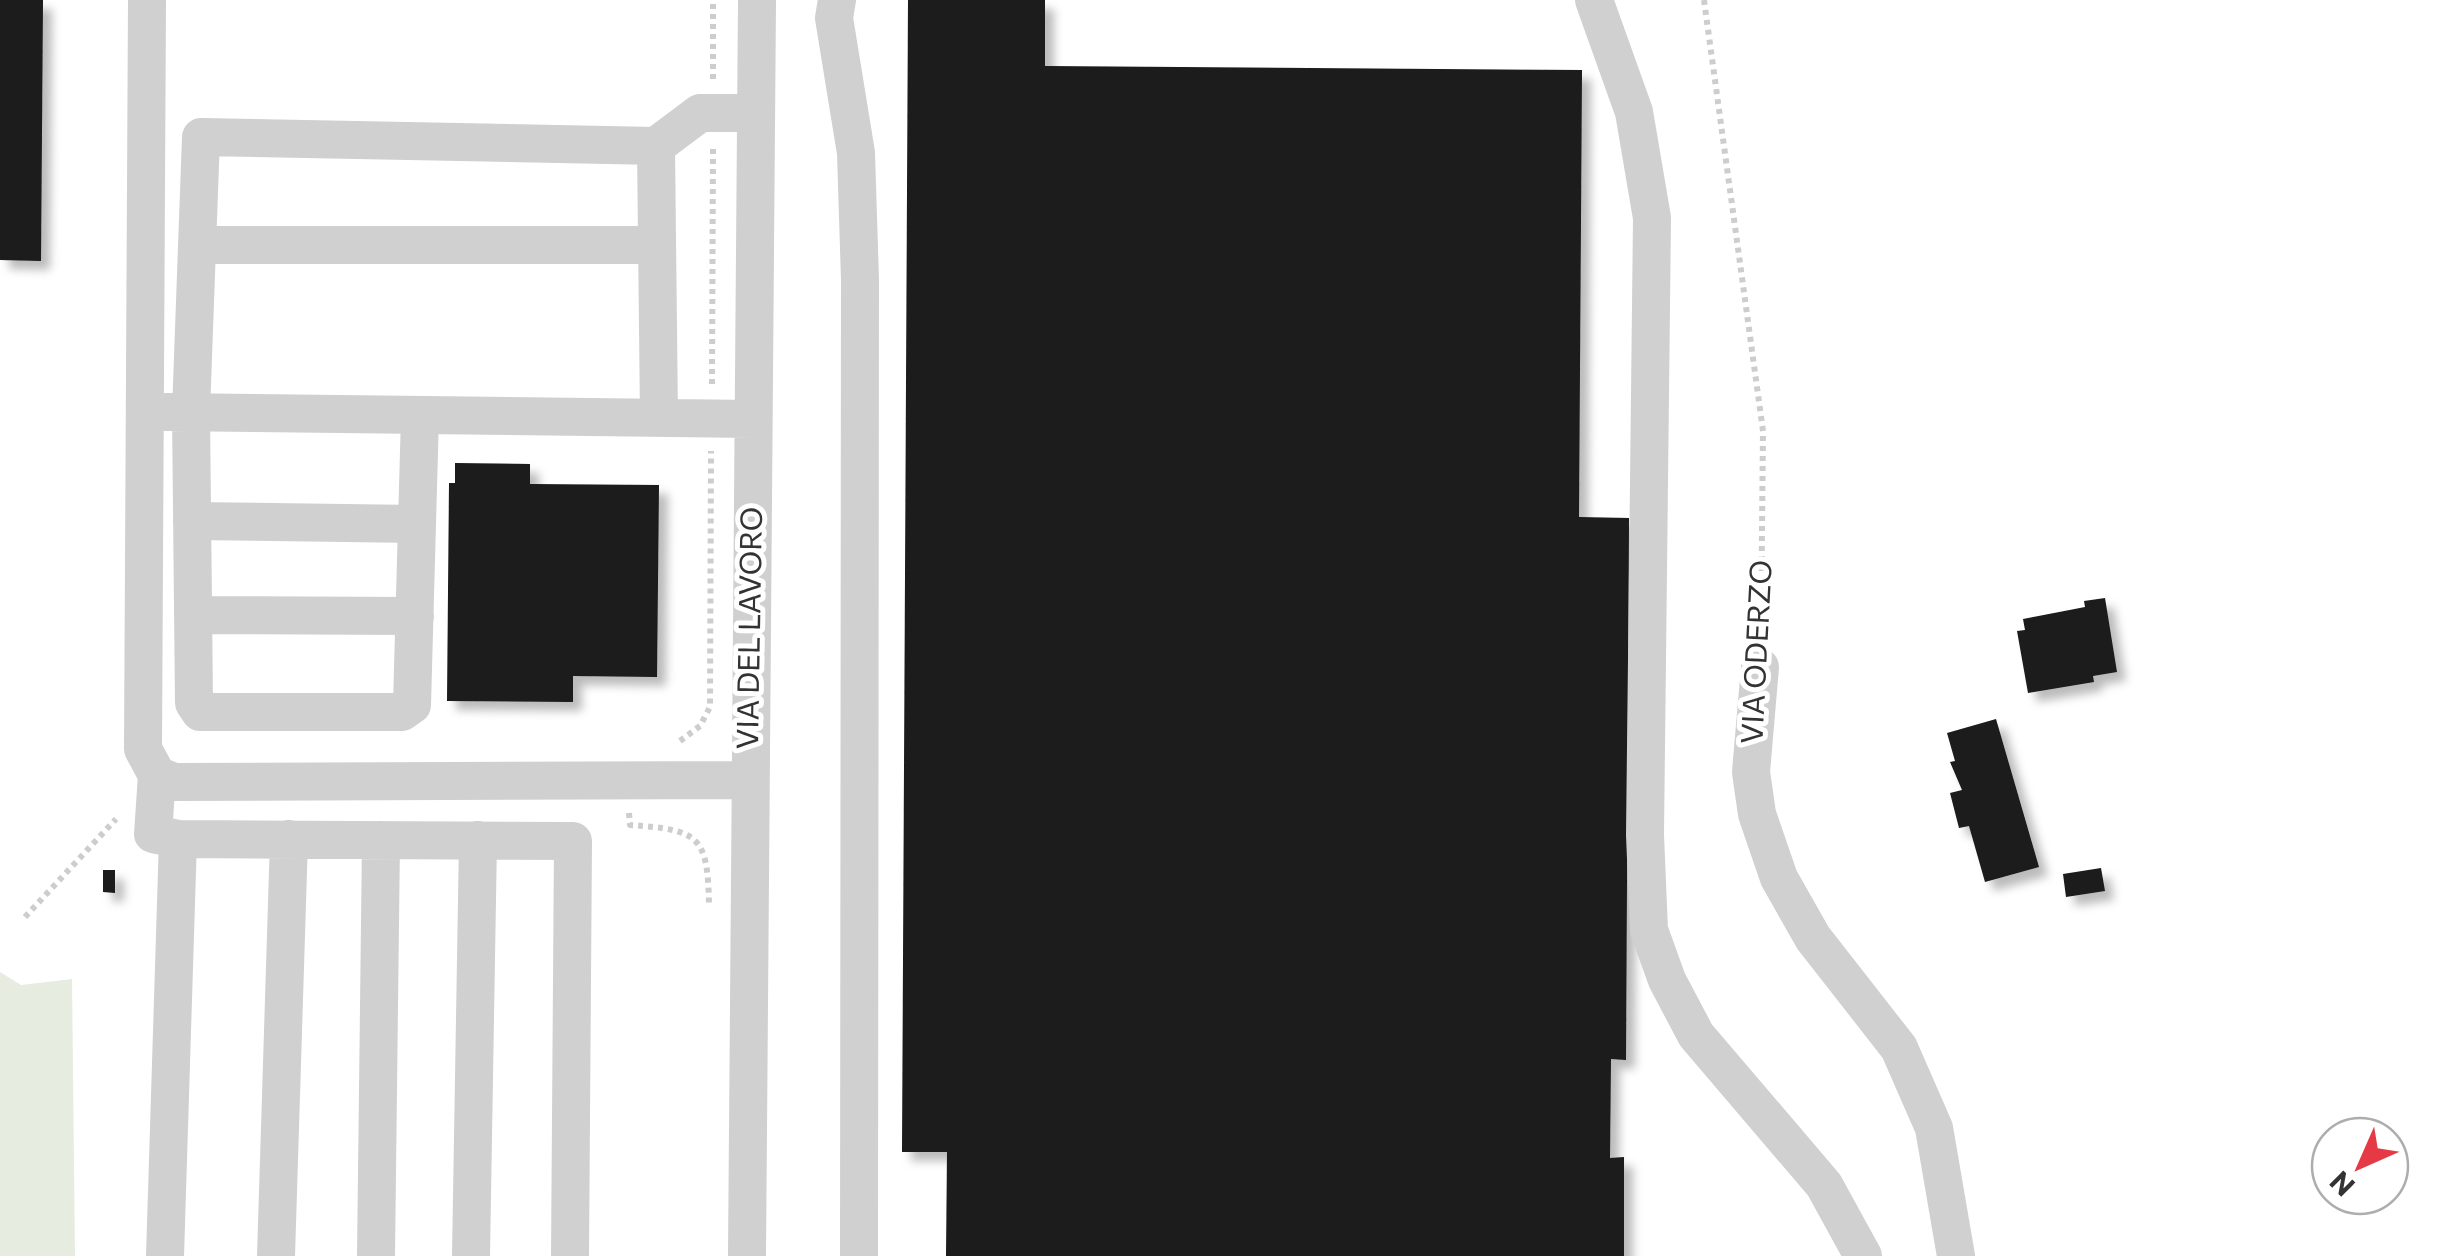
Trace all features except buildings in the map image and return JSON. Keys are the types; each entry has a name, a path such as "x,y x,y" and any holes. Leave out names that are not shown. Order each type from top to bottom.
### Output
{"street":[{"path":"147,0 143,749 156,775 154,834 178,839 573,841 570,1256"},
{"name":"VIA DEL LAVORO","path":"747,1256 757,0"},
{"path":"838,0 834,18 856,154 860,280 859,1256"},
{"path":"1594,0 1634,112 1652,218 1645,834 1649,930 1666,980 1696,1035 1824,1185 1863,1256"},
{"path":"420,415 412,705 402,712 200,712 194,703 191,412 201,137 656,146 688,120 713,113 756,112"},
{"path":"656,146 659,418"},
{"path":"197,244 657,245"},
{"path":"145,412 753,419"},
{"path":"192,521 417,524"},
{"path":"193,614 415,616"},
{"name":"VIA ODERZO","path":"1760,667 1750,772 1757,814 1779,878 1813,938 1900,1048 1934,1128 1956,1256"},
{"path":"156,775 174,782 749,780"},
{"path":"165,1256 178,839"},
{"path":"276,1256 289,839"},
{"path":"376,1256 381,840"},
{"path":"472,1256 478,840"}],"path":[{"path":"672,745 690,736 710,708 714,0"},
{"name":"VIA ODERZO","path":"1704,0 1763,430 1760,667"},
{"path":"629,780 630,825 680,829 702,846 708,860 709,919"},
{"path":"25,916 117,818"}],"shaded area":[{"path":"0,972 21,985 72,979 75,1256 0,1256"}]}
